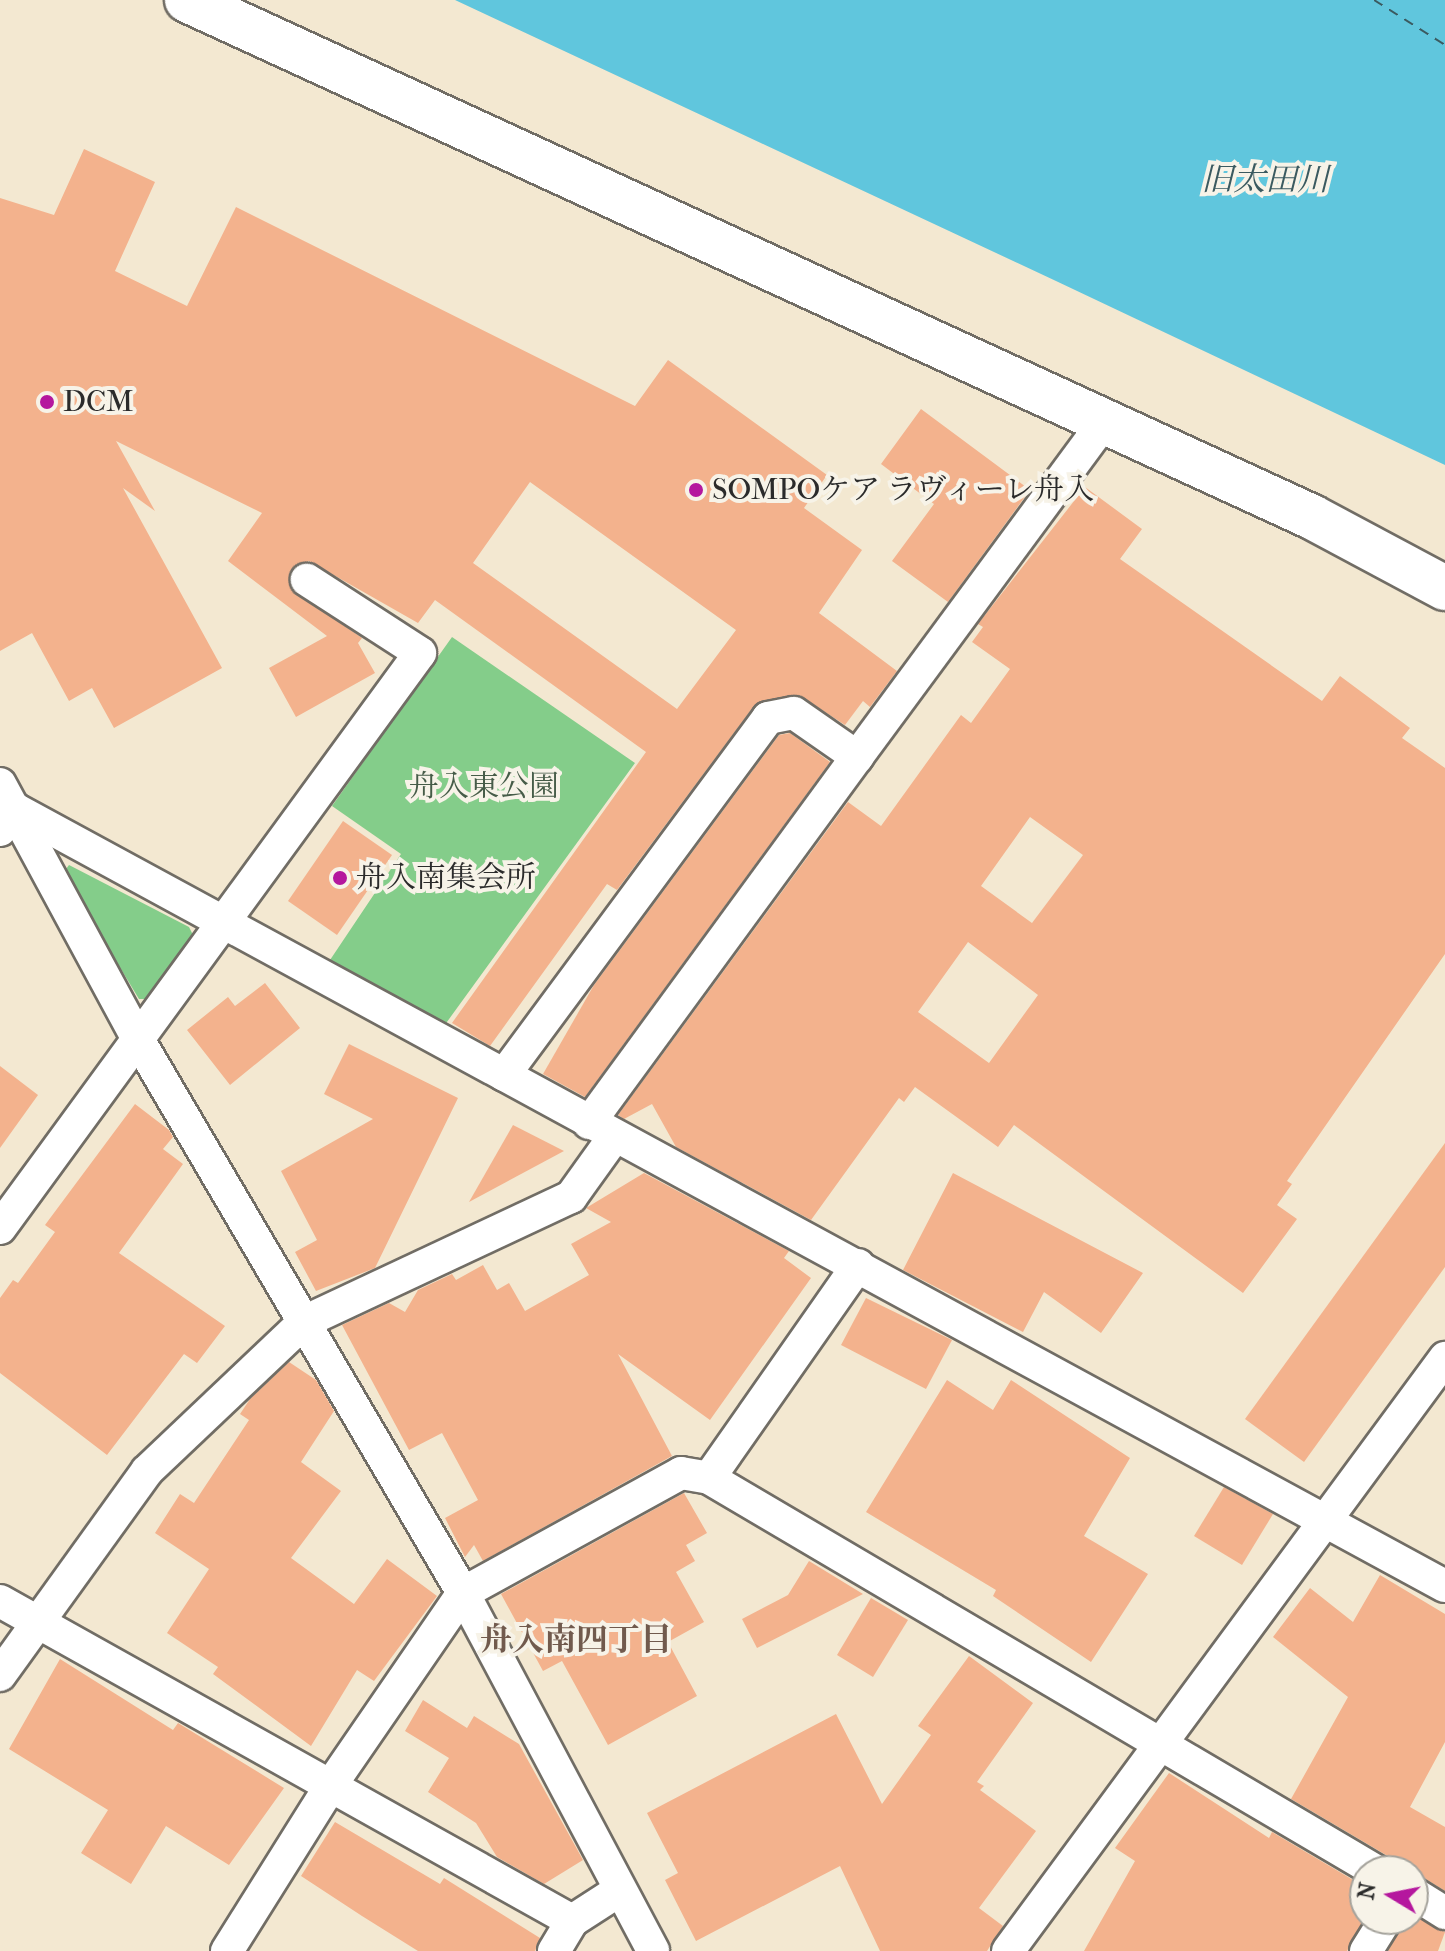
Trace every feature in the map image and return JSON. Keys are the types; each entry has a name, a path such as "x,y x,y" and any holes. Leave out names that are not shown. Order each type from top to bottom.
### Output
{"street":[{"path":"187,0 1312,517 1445,588"},
{"path":"0,1675 34,1621 147,1471 304,1322 571,1197 602,1130 857,757 1105,421"},
{"path":"0,1228 420,653 307,580"},
{"path":"504,1075 768,718 794,713 857,757"},
{"path":"5,808 226,921 602,1130 858,1265 1445,1586"},
{"path":"5,808 463,1593 653,1951"},
{"path":"709,1478 858,1265"},
{"path":"1008,1951 1445,1358"},
{"path":"227,1951 331,1785 463,1593 681,1473 709,1478 1163,1742 1350,1855"},
{"path":"0,1601 572,1921"},
{"path":"554,1951 572,1921 620,1890"}],"green space":[{"name":"舟入東公園","path":"452,637 635,763 444,1026 328,963 401,854 332,806"},
{"path":"69,865 189,927 194,937 150,999 139,999 63,873"}],"water":[{"name":"旧太田川","path":"455,0 1445,0 1445,465 1056,281"}],"building":[{"path":"84,149 155,182 115,271 187,306 236,207 635,406 668,360 827,475 804,508 862,550 819,613 897,671 870,707 863,701 845,725 799,695 754,706 617,890 607,884 490,1046 452,1023 646,752 435,600 418,623 309,561 291,570 291,589 362,638 358,643 375,673 296,717 269,668 327,636 228,561 262,513 116,441 155,511 123,488 222,668 114,728 92,688 69,701 32,633 0,651 0,198 54,215","holes":["530,482 736,630 677,709 473,563"]},
{"path":"921,409 1030,490 948,602 892,561 934,504 881,464"},
{"path":"1085,487 1142,529 1120,559 1322,701 1340,676 1410,728 1402,738 1445,768 1445,954 1287,1181 1292,1184 1277,1205 1297,1219 1243,1293 1014,1125 998,1147 915,1087 904,1102 899,1098 811,1220 676,1147 652,1104 624,1119 618,1115 848,802 881,826 961,715 971,723 1010,669 972,642 983,627 978,624","holes":["1030,817 1083,855 1032,923 981,886","968,942 1038,995 989,1063 918,1012"]},
{"path":"790,733 830,762 585,1097 543,1074 594,985 779,735"},
{"name":"舟入南集会所","path":"343,821 392,855 337,935 288,901"},
{"path":"265,983 300,1028 230,1085 187,1030 228,997 235,1006"},
{"path":"349,1044 458,1098 375,1268 316,1291 295,1252 317,1240 281,1171 373,1119 324,1094"},
{"path":"0,1066 38,1095 0,1148"},
{"path":"135,1104 169,1130 173,1137 163,1149 183,1164 119,1253 225,1326 197,1363 184,1354 107,1455 0,1373 0,1298 13,1280 18,1283 55,1232 45,1225"},
{"path":"513,1125 564,1151 469,1202"},
{"path":"1445,1143 1445,1267 1304,1462 1245,1419"},
{"path":"644,1173 789,1251 784,1258 811,1278 710,1420 618,1354 672,1456 483,1561 474,1545 465,1557 445,1518 478,1500 442,1433 409,1450 342,1325 389,1303 405,1312 418,1290 452,1274 456,1280 483,1265 497,1290 509,1283 525,1311 589,1275 571,1244 611,1222 586,1208"},
{"path":"953,1173 1143,1273 1101,1333 1044,1292 1023,1332 903,1270"},
{"path":"866,1298 952,1340 926,1389 841,1345"},
{"path":"289,1362 316,1380 334,1411 301,1462 341,1491 291,1558 354,1604 387,1559 437,1596 374,1681 357,1670 311,1746 213,1674 218,1667 167,1633 209,1569 155,1533 180,1494 194,1503 249,1420 240,1414 250,1399"},
{"path":"947,1380 993,1410 1011,1380 1130,1458 1084,1536 1148,1574 1091,1662 993,1596 996,1590 866,1512"},
{"path":"1224,1487 1273,1514 1242,1565 1194,1536"},
{"path":"684,1493 707,1533 686,1545 695,1561 676,1572 704,1622 668,1642 697,1696 608,1745 562,1661 543,1671 501,1594"},
{"path":"809,1561 863,1594 757,1648 742,1619 788,1595"},
{"path":"1380,1575 1445,1614 1445,1742 1410,1807 1445,1827 1445,1891 1429,1881 1429,1855 1386,1855 1291,1799 1348,1697 1273,1637 1310,1588 1353,1622"},
{"path":"871,1598 908,1620 873,1677 837,1655"},
{"path":"969,1656 1033,1703 977,1782 984,1786 980,1790 1036,1831 979,1908 1003,1926 987,1951 880,1951 840,1866 696,1941 665,1880 678,1873 647,1813 836,1714 882,1804 931,1735 918,1726"},
{"path":"60,1659 173,1730 178,1723 284,1788 229,1865 166,1826 131,1884 81,1853 108,1810 9,1749"},
{"path":"423,1700 467,1728 474,1716 519,1744 583,1860 544,1884 497,1857 476,1823 428,1792 449,1758 405,1731"},
{"path":"1169,1773 1269,1838 1272,1832 1349,1878 1349,1935 1355,1935 1347,1951 1084,1951 1135,1861 1115,1848"},
{"path":"335,1822 440,1884 444,1878 540,1938 535,1951 418,1951 362,1916 301,1876"},
{"path":"1429,1924 1445,1932 1438,1951 1388,1951 1396,1935 1429,1935"}],"ferry route":[{"path":"1374,0 1445,45"}],"place":[{"name":"DCM","path":"47,402"},
{"name":"SOMPOケア ラヴィーレ舟入","path":"696,490"},
{"name":"舟入南集会所","path":"340,878"}],"district":[{"name":"舟入南四丁目","path":"576,1640"}]}
